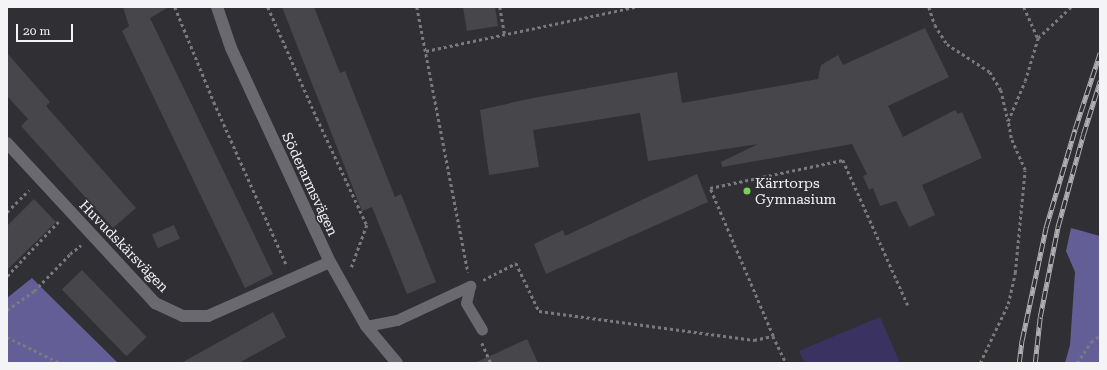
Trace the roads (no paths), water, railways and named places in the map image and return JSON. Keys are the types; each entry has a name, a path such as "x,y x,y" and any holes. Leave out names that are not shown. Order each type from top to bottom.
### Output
{"street":[{"name":"Söderarmsvägen","path":"217,7 231,48 330,262 366,326 397,363"},
{"name":"Huvudskärsvägen","path":"7,143 155,303 183,316 208,316 330,262"}],"lane":[{"path":"366,326 397,320 470,286 466,303 482,330"}],"railway":[{"path":"1019,363 1022,340 1046,227 1075,129 1100,53"},
{"path":"1035,363 1040,317 1058,226 1083,135 1100,81"}],"place":[{"name":"Kärrtorps Gymnasium","path":"747,191"}]}
